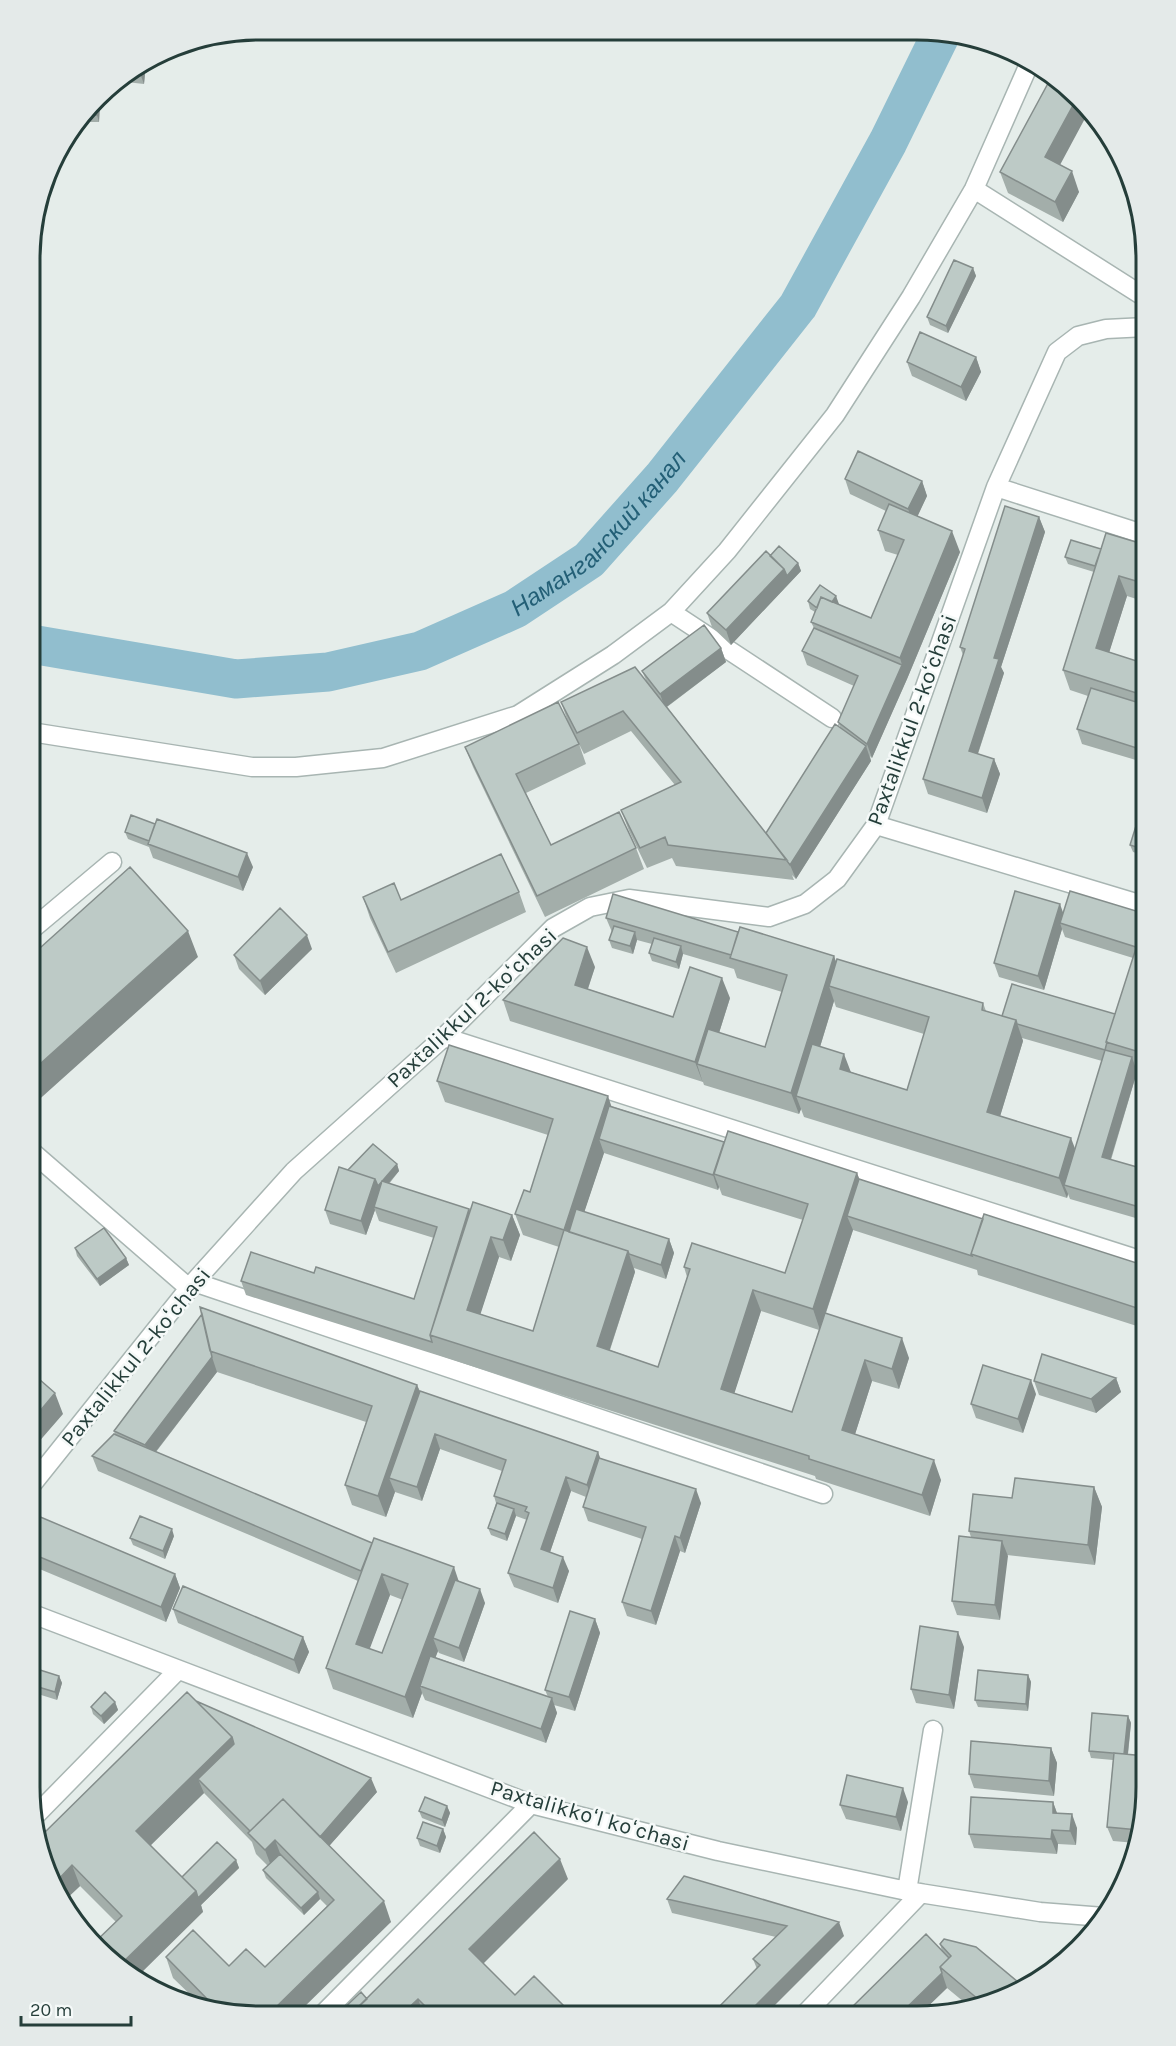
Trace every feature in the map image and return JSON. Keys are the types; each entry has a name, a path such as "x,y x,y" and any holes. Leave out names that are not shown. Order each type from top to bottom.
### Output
{"street":[{"path":"40,733 252,767 296,767 383,758 518,715 613,655 671,612 727,550 835,415 911,297 974,189 1026,70"},
{"path":"974,189 1136,292"},
{"name":"Paxtalikkul 2-koʻchasi","path":"40,1474 192,1286 294,1171 444,1038 553,928 590,907 629,899 769,917 805,904 837,879 876,825 996,487 1057,352 1078,336 1106,329 1136,328"},
{"path":"996,487 1136,532"},
{"path":"671,612 832,718"},
{"path":"876,825 1136,903"},
{"path":"40,922 112,862"},
{"path":"444,1038 1136,1259"},
{"path":"40,1159 192,1286 822,1494"},
{"name":"Paxtalikkoʻl koʻchasi","path":"40,1617 531,1804 718,1851 914,1892 1040,1912 1093,1916"},
{"path":"42,1809 178,1670"},
{"path":"812,2006 914,1892 933,1730"},
{"path":"331,2006 531,1804"}],"building":[{"path":"1048,84 1072,106 1045,157 1072,171 1055,202 1000,172"},
{"path":"954,260 973,268 946,326 927,317"},
{"path":"920,332 976,357 961,387 907,362"},
{"path":"858,451 922,481 908,509 845,479"},
{"path":"889,504 952,531 900,658 811,622 821,597 871,618 904,540 878,530"},
{"path":"1005,506 1039,517 994,658 999,659 969,751 994,759 982,798 923,779 965,649 960,647"},
{"path":"1106,533 1136,542 1136,581 1119,576 1096,648 1136,661 1136,693 1063,670"},
{"path":"1071,540 1101,549 1095,566 1065,557"},
{"path":"779,546 798,563 787,576 784,569 770,556"},
{"path":"766,551 784,569 726,630 707,613"},
{"path":"820,585 836,596 832,602 821,597 817,608 808,601"},
{"path":"704,625 721,648 660,694 642,671"},
{"path":"814,628 902,665 867,744 838,722 858,676 802,651"},
{"path":"635,667 787,860 668,845 665,837 640,848 621,810 681,782 623,711 577,733 561,702"},
{"path":"1091,688 1136,702 1136,748 1077,729"},
{"path":"558,702 579,744 516,774 551,845 619,812 636,848 537,896 465,747"},
{"path":"835,724 866,746 790,865 766,833"},
{"path":"131,815 155,824 149,841 125,832"},
{"path":"157,819 247,853 238,877 148,844"},
{"path":"1136,826 1136,847 1130,845"},
{"path":"501,854 519,892 388,952 363,897 394,883 401,900"},
{"path":"130,867 188,931 40,1064 40,948"},
{"path":"1015,891 1060,904 1038,976 994,963"},
{"path":"1070,891 1136,911 1136,947 1060,923"},
{"path":"613,894 738,932 731,955 606,918"},
{"path":"280,908 307,935 260,981 234,955"},
{"path":"614,926 635,932 630,946 609,940"},
{"path":"740,927 834,956 791,1093 697,1064 708,1029 765,1047 787,975 730,958"},
{"path":"563,938 587,947 575,985 673,1017 690,967 722,978 695,1062 503,1000"},
{"path":"654,938 681,946 676,962 649,953"},
{"path":"1136,948 1136,1051 1106,1042"},
{"path":"837,959 983,1003 982,1010 1016,1020 987,1112 1071,1138 1059,1178 796,1096 812,1044 844,1054 840,1069 907,1090 929,1017 829,986"},
{"path":"1012,984 1115,1014 1105,1050 1017,1024 1016,1020 1002,1016"},
{"path":"449,1045 608,1096 564,1230 515,1214 524,1190 530,1192 553,1119 437,1081"},
{"path":"1105,1050 1132,1057 1102,1157 1136,1167 1136,1206 1064,1185"},
{"path":"609,1106 724,1142 713,1175 599,1139"},
{"path":"728,1131 857,1173 813,1309 753,1290 721,1389 792,1412 825,1313 902,1338 892,1369 865,1360 842,1430 934,1460 922,1495 809,1459 809,1456 430,1335 473,1202 512,1215 503,1240 491,1237 467,1310 533,1331 564,1230 628,1251 597,1346 658,1367 690,1269 684,1267 692,1243 785,1273 808,1204 714,1174"},
{"path":"373,1144 397,1164 378,1186 375,1179 348,1170"},
{"path":"339,1167 375,1179 361,1221 325,1210"},
{"path":"859,1179 983,1219 972,1256 847,1216"},
{"path":"382,1181 469,1209 430,1335 432,1342 241,1281 251,1252 314,1273 316,1267 414,1299 437,1227 374,1207"},
{"path":"576,1209 669,1239 661,1265 629,1254 628,1251 569,1232"},
{"path":"984,1214 1136,1263 1136,1308 971,1254"},
{"path":"104,1228 126,1258 97,1279 75,1248"},
{"path":"200,1307 417,1385 378,1496 345,1485 372,1406 210,1351"},
{"path":"202,1314 212,1357 145,1445 114,1431"},
{"path":"1042,1354 1116,1378 1091,1399 1034,1381"},
{"path":"983,1365 1031,1380 1018,1419 971,1404"},
{"path":"40,1380 55,1393 40,1411"},
{"path":"420,1391 598,1452 587,1485 566,1477 541,1549 563,1557 553,1588 508,1573 529,1513 525,1511 527,1507 494,1496 506,1460 435,1434 417,1487 389,1478"},
{"path":"114,1434 372,1543 361,1571 92,1456"},
{"path":"599,1458 696,1489 680,1538 675,1536 651,1611 622,1602 646,1527 583,1507"},
{"path":"1015,1478 1094,1487 1088,1545 969,1531 973,1494 1012,1498"},
{"path":"497,1503 514,1509 505,1534 488,1528"},
{"path":"140,1516 172,1529 163,1551 130,1538"},
{"path":"40,1517 175,1574 161,1607 40,1557"},
{"path":"959,1536 1002,1541 995,1605 952,1601"},
{"path":"374,1538 454,1567 405,1697 326,1668","holes":["382,1574 408,1584 382,1653 356,1644"]},
{"path":"455,1580 480,1589 459,1648 433,1638"},
{"path":"183,1586 303,1637 294,1660 173,1609"},
{"path":"570,1611 595,1619 569,1697 545,1690"},
{"path":"920,1626 958,1632 949,1695 911,1689"},
{"path":"430,1656 552,1698 541,1729 420,1686"},
{"path":"40,1670 59,1676 55,1692 40,1688"},
{"path":"978,1670 1028,1675 1026,1704 975,1700"},
{"path":"105,1692 115,1702 101,1716 91,1707"},
{"path":"187,1692 232,1737 136,1831 196,1891 126,1960 101,1937 122,1916 72,1865 60,1877 46,1832"},
{"path":"196,1701 371,1778 320,1837 283,1799 250,1831 198,1779 234,1744 232,1737"},
{"path":"1092,1713 1128,1716 1124,1754 1089,1751"},
{"path":"971,1741 1051,1748 1049,1781 969,1774"},
{"path":"1114,1753 1136,1755 1135,1801 1131,1829 1107,1827"},
{"path":"847,1775 903,1788 896,1817 840,1805"},
{"path":"425,1797 447,1806 442,1820 419,1811"},
{"path":"971,1797 1053,1802 1053,1813 1072,1814 1070,1831 1052,1830 1051,1839 969,1834"},
{"path":"283,1799 384,1901 277,2006 231,2004 207,1999 166,1957 193,1930 229,1966 246,1949 265,1967 334,1900 275,1840 265,1850 248,1833"},
{"path":"423,1822 443,1829 437,1846 417,1838"},
{"path":"534,1832 560,1859 469,1949 515,1995 534,1976 562,2006 425,2006 418,1999 411,2006 359,2006"},
{"path":"217,1842 236,1860 198,1898 196,1891 182,1877"},
{"path":"280,1854 318,1892 301,1908 263,1870"},
{"path":"684,1876 839,1922 755,2006 720,2006 760,1965 753,1959 787,1926 667,1899"},
{"path":"926,1934 949,1958 940,1967 942,1973 908,2006 853,2006"},
{"path":"944,1939 976,1947 1017,1981 976,1997 940,1967 951,1956 940,1944"},
{"path":"361,1992 367,1999 360,2006 346,2006"}],"waterway":[{"name":"Наманганский канал","path":"40,646 236,679 328,672 420,651 515,609 589,560 662,478 798,306 888,142 937,41"}]}
